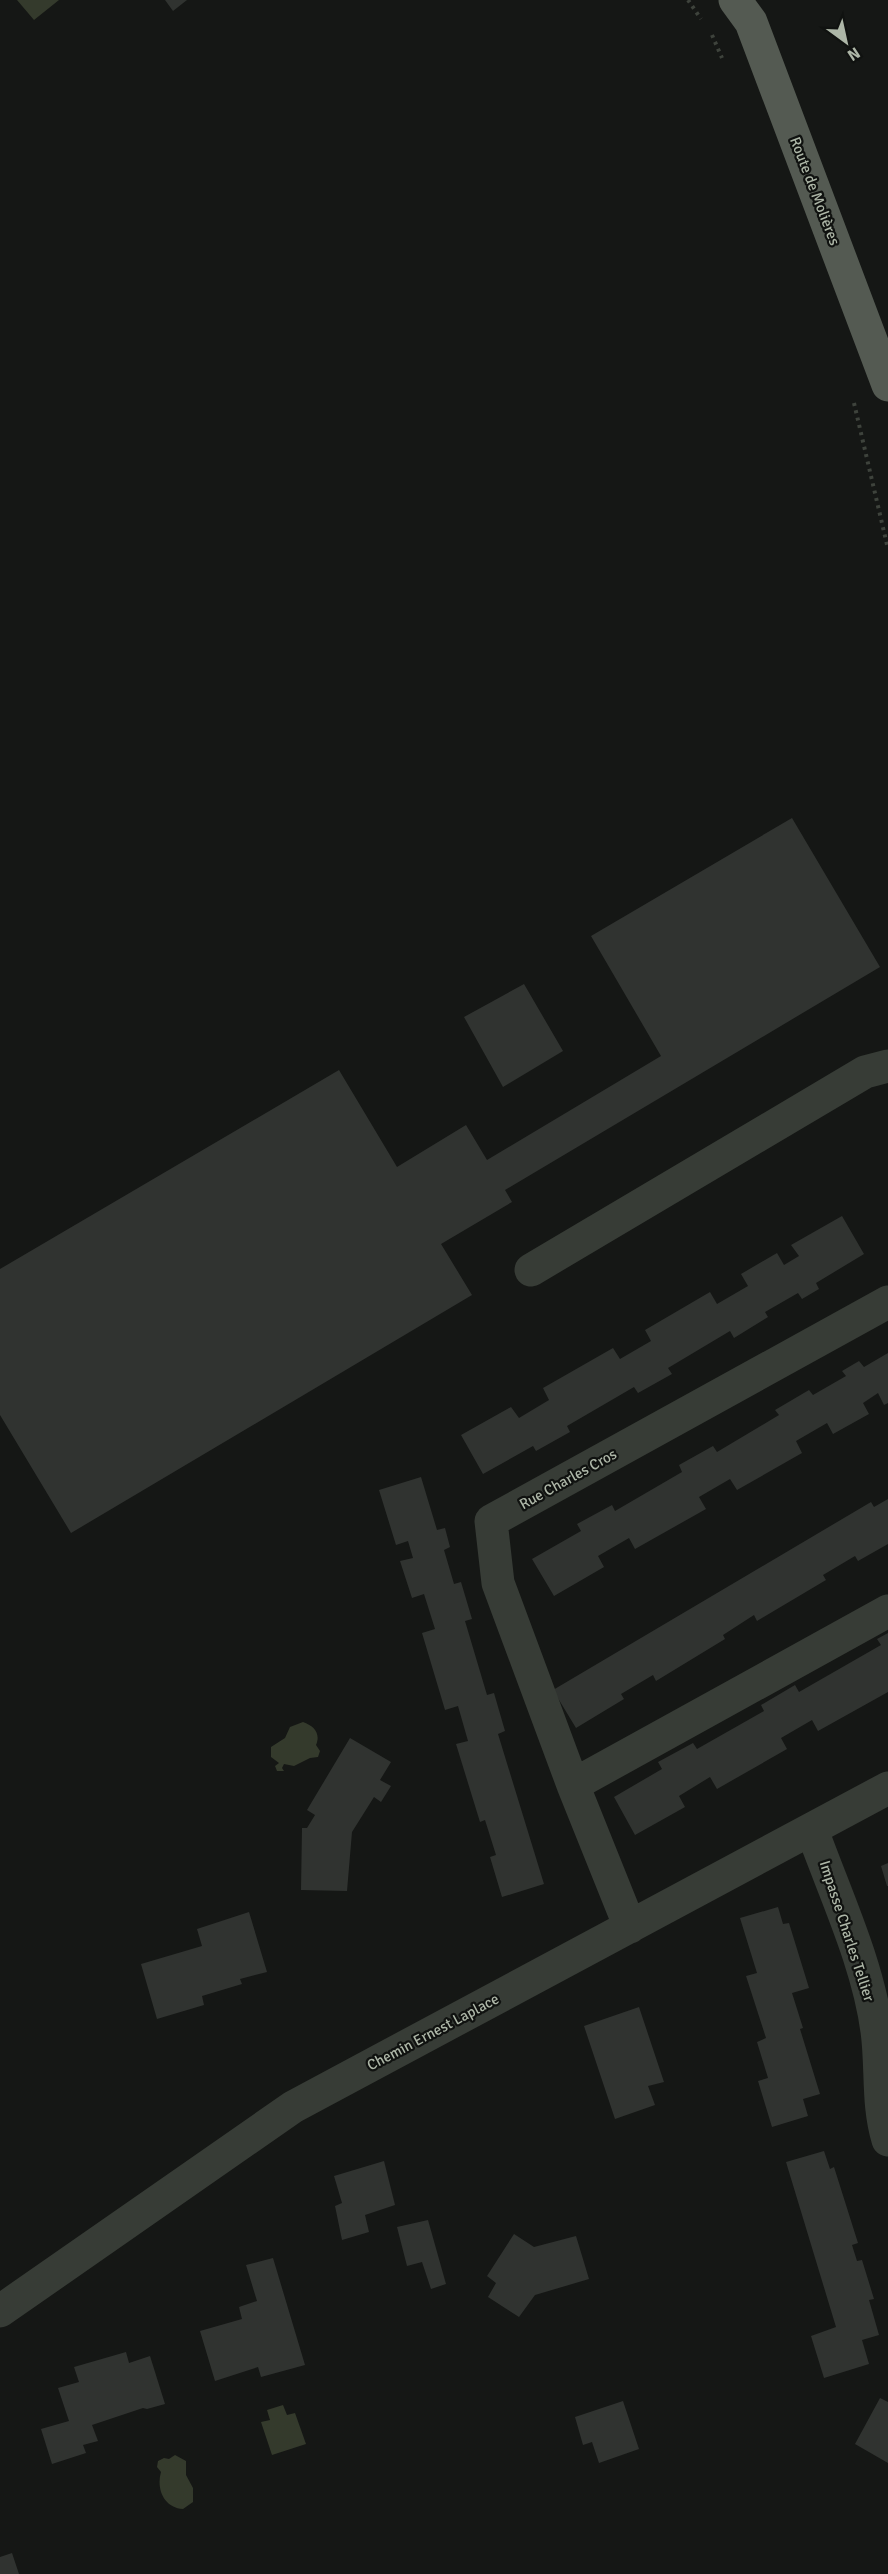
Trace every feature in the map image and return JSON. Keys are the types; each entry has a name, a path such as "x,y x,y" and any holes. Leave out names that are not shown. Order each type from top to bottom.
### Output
{"main road":[{"name":"Route de Molières","path":"735,0 751,22 888,386"}],"street":[{"path":"531,1270 865,1072 888,1066"},
{"name":"Rue Charles Cros","path":"630,1927 573,1785 498,1583 491,1521 888,1302"},
{"path":"573,1785 888,1611"},
{"name":"Chemin Ernest Laplace","path":"0,2311 293,2107 888,1788"},
{"name":"Impasse Charles Tellier","path":"812,1830 868,1984 877,2032 882,2119 888,2140"}],"shaded area":[{"path":"17,0 59,0 34,20"},
{"path":"303,1722 313,1728 317,1734 316,1745 320,1751 318,1757 310,1758 294,1766 284,1764 282,1768 284,1771 277,1771 275,1766 279,1763 271,1757 271,1747 285,1738 290,1727"},
{"path":"283,2405 287,2415 295,2413 306,2444 272,2455 261,2422 270,2420 267,2410"},
{"path":"175,2455 186,2461 186,2475 193,2488 193,2502 183,2509 176,2508 166,2501 161,2491 161,2472 157,2467 158,2461"}],"building":[{"path":"165,0 187,0 173,11"},
{"path":"792,818 880,967 505,1190 512,1202 441,1244 472,1295 71,1533 0,1415 0,1269 339,1070 397,1167 466,1125 487,1160 661,1056 591,936"},
{"path":"524,984 563,1051 503,1087 464,1017"},
{"path":"842,1216 864,1254 816,1283 819,1289 802,1299 798,1293 765,1312 768,1317 734,1338 730,1331 668,1368 672,1374 638,1393 634,1387 567,1426 570,1432 536,1451 533,1446 483,1474 461,1435 511,1407 519,1418 549,1400 543,1388 613,1348 620,1359 651,1341 645,1330 710,1292 717,1304 748,1286 741,1274 777,1253 784,1265 799,1256 791,1245"},
{"path":"888,1353 888,1403 884,1405 878,1393 863,1403 869,1414 833,1434 827,1423 796,1441 802,1453 737,1490 730,1479 699,1497 706,1509 635,1549 629,1538 598,1556 604,1567 554,1596 532,1559 581,1531 577,1524 612,1505 615,1511 682,1472 679,1465 713,1446 717,1452 779,1415 775,1410 809,1390 813,1395 846,1376 842,1371 859,1361 864,1367"},
{"path":"421,1477 437,1530 445,1528 450,1547 444,1550 454,1584 461,1582 472,1619 465,1621 487,1695 494,1693 505,1731 498,1734 544,1884 502,1897 490,1857 496,1855 485,1820 480,1822 456,1744 468,1741 458,1706 445,1710 422,1633 435,1629 424,1594 412,1598 400,1561 413,1558 408,1541 396,1545 379,1490"},
{"path":"888,1499 888,1544 858,1561 855,1556 823,1575 826,1580 757,1621 754,1615 723,1635 725,1639 656,1681 653,1675 621,1694 624,1699 576,1728 553,1690 871,1502 874,1507"},
{"path":"888,1633 888,1692 818,1731 812,1720 781,1738 787,1749 717,1789 710,1777 679,1796 685,1807 635,1835 614,1797 662,1769 658,1762 693,1743 697,1749 764,1711 761,1705 795,1685 799,1692 881,1645 877,1639"},
{"path":"350,1738 391,1762 380,1780 391,1786 381,1802 374,1797 352,1832 347,1891 301,1890 302,1828 307,1828 315,1815 307,1810"},
{"path":"888,1863 888,1886 887,1886 881,1866"},
{"path":"778,1907 783,1924 789,1923 809,1988 792,1993 803,2028 800,2029 820,2094 803,2099 808,2116 772,2127 758,2081 768,2078 757,2042 766,2038 746,1976 757,1973 740,1918"},
{"path":"249,1912 267,1972 240,1979 242,1984 202,1996 204,2005 157,2019 141,1964 202,1946 197,1929"},
{"path":"639,2007 664,2082 648,2086 655,2105 615,2119 584,2026"},
{"path":"824,2151 830,2169 834,2167 858,2243 852,2245 857,2261 862,2260 874,2299 869,2300 879,2335 862,2340 869,2364 824,2378 811,2336 836,2327 786,2162"},
{"path":"384,2161 395,2205 365,2215 369,2232 342,2240 335,2206 342,2203 334,2176"},
{"path":"428,2220 446,2284 431,2289 422,2262 407,2266 397,2227"},
{"path":"514,2234 534,2247 576,2236 589,2279 535,2295 519,2317 488,2297 496,2283 487,2276"},
{"path":"273,2258 305,2365 261,2377 258,2367 215,2381 200,2331 242,2319 239,2307 257,2301 246,2265"},
{"path":"126,2352 129,2363 150,2356 165,2404 143,2408 92,2425 98,2441 83,2445 86,2453 52,2464 41,2429 69,2421 58,2388 79,2382 74,2367"},
{"path":"880,2398 888,2402 888,2463 855,2444"},
{"path":"623,2401 639,2449 599,2463 592,2442 583,2445 575,2417"},
{"path":"12,2553 19,2574 0,2574 0,2557"}]}
